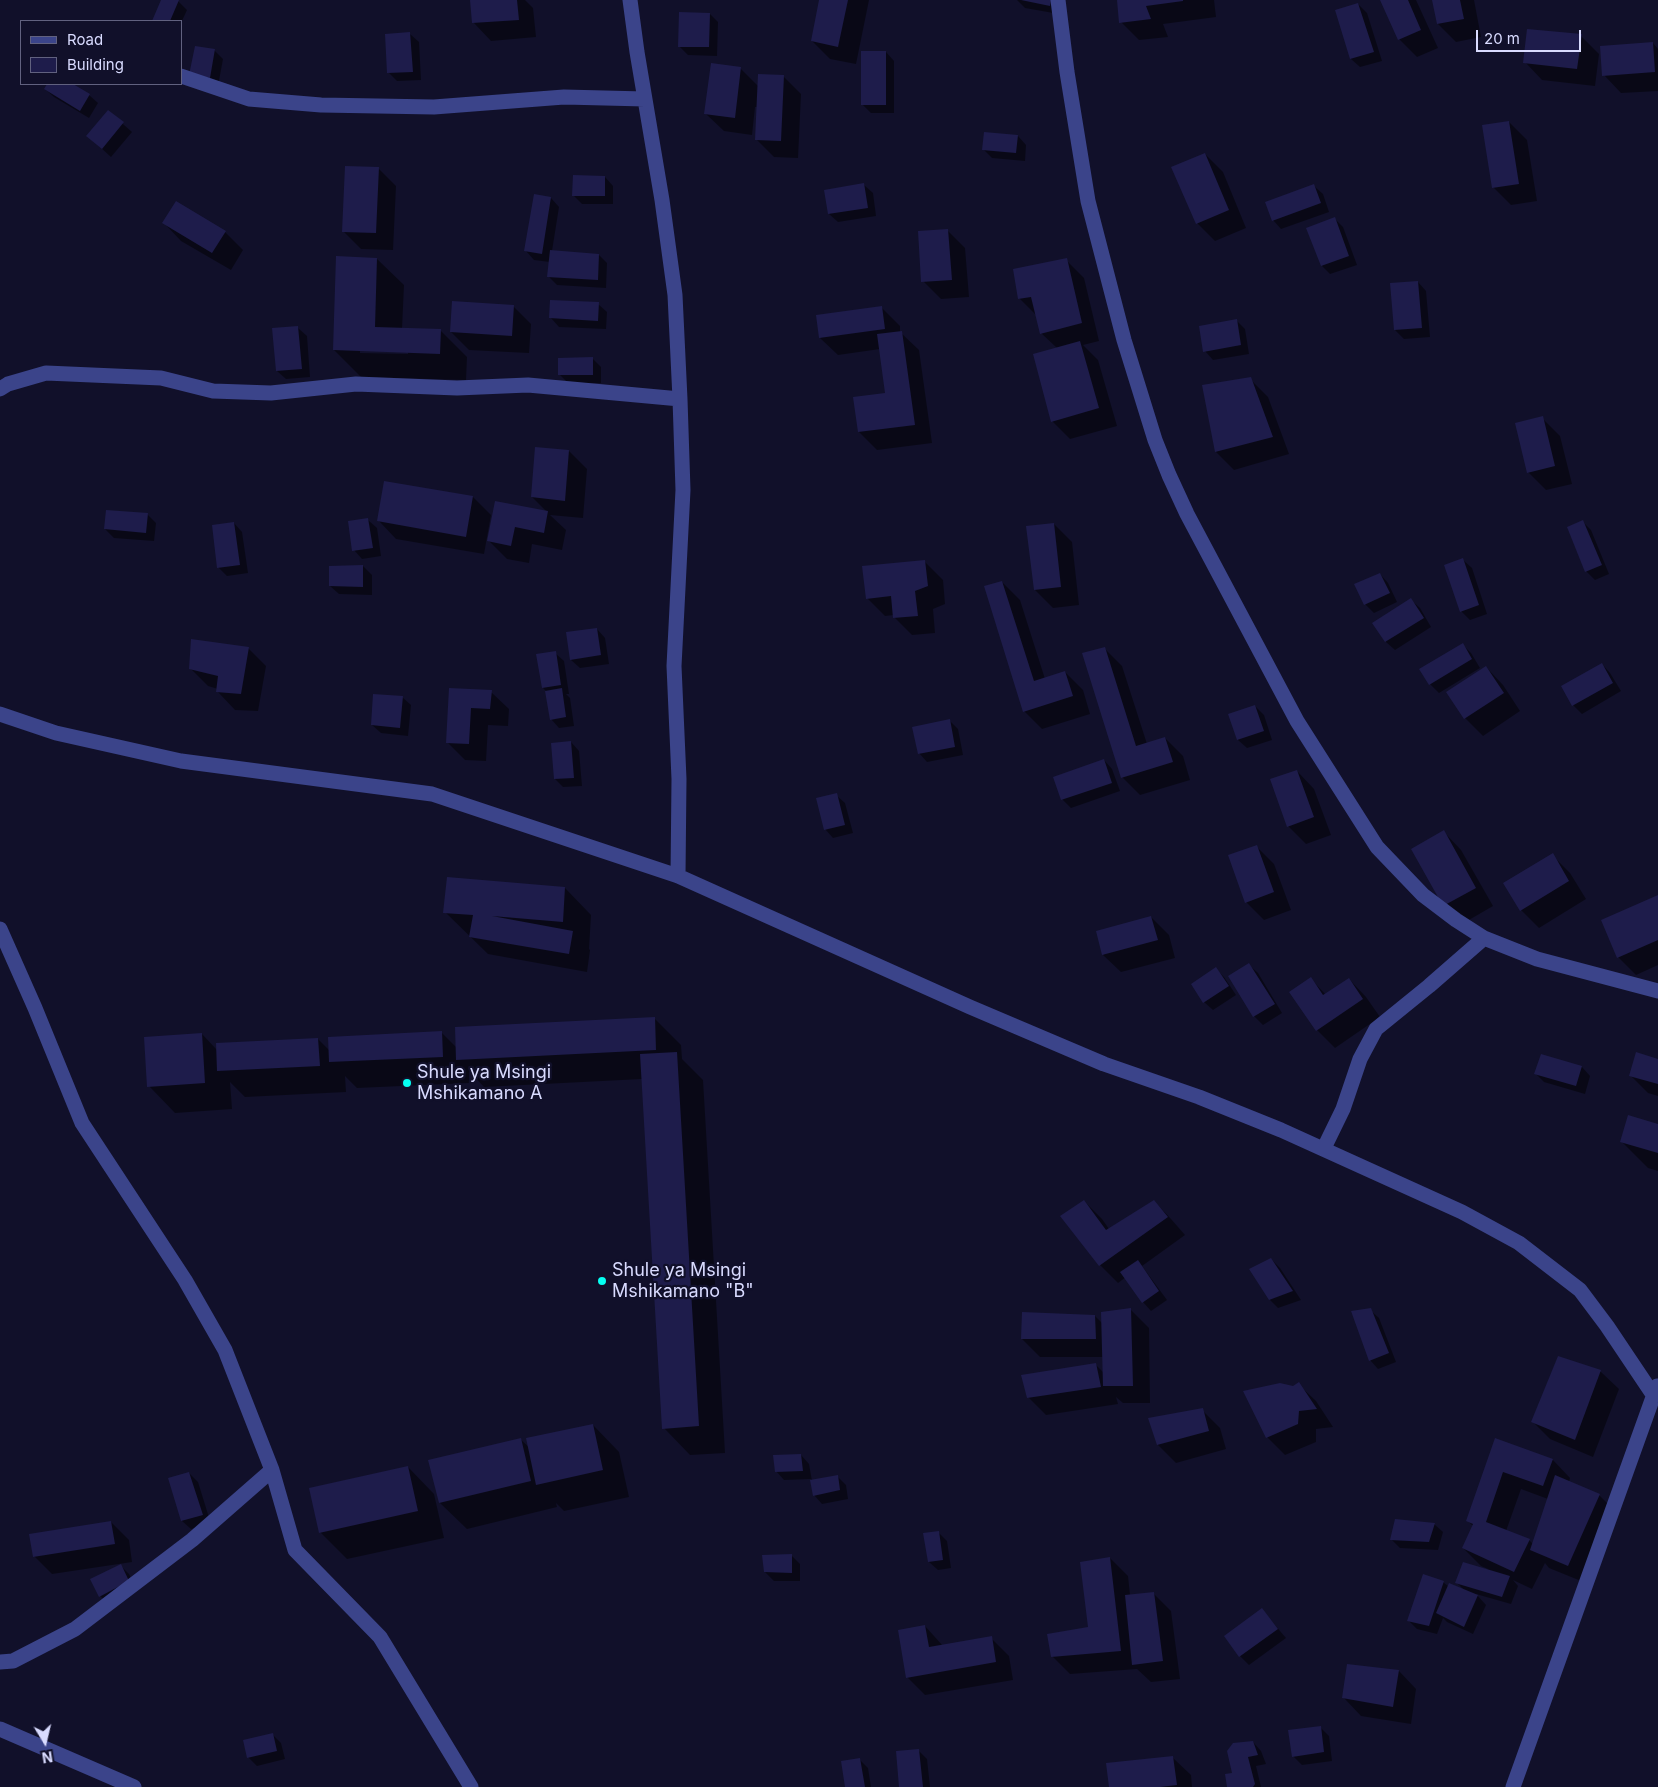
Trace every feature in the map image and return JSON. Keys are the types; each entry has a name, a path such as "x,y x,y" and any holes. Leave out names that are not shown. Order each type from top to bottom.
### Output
{"street":[{"path":"630,0 662,200 674,295 680,399 684,490 674,666 679,779 678,876"},
{"path":"1058,0 1067,72 1088,201 1124,340 1155,440 1187,514 1297,721 1377,847 1423,895 1456,920 1484,938 1537,959 1658,991"},
{"path":"182,76 249,99 322,105 434,108 564,98 645,99"},
{"path":"0,389 8,384 46,373 161,378 213,391 271,392 356,384 457,388 528,385 680,399"},
{"path":"0,714 56,733 182,761 432,794 678,876 1068,1049 1104,1064 1199,1097 1324,1148 1462,1212 1518,1243 1580,1290 1656,1390 1513,1787"},
{"path":"0,929 82,1123 184,1280 224,1350 272,1470 295,1550 380,1637 471,1787"},
{"path":"1324,1148 1343,1109 1360,1059 1376,1029 1484,938"},
{"path":"0,1662 13,1661 75,1629 192,1540 272,1470"},
{"path":"0,1729 134,1787"}],"building":[{"path":"161,0 179,0 170,20 152,20"},
{"path":"470,0 517,0 519,20 472,23"},
{"path":"819,0 848,0 838,47 811,41"},
{"path":"1021,0 1051,0 1050,6"},
{"path":"1117,0 1183,1 1146,6 1151,19 1119,23"},
{"path":"1380,0 1408,0 1421,30 1398,40"},
{"path":"1432,0 1460,0 1464,19 1437,24"},
{"path":"1358,3 1374,52 1350,59 1335,10"},
{"path":"679,12 710,13 709,47 678,47"},
{"path":"1527,29 1582,34 1577,69 1523,63"},
{"path":"410,32 413,72 387,73 385,34"},
{"path":"1653,42 1655,72 1602,76 1600,46"},
{"path":"195,46 215,49 210,78 189,75"},
{"path":"861,51 886,51 886,105 861,105"},
{"path":"711,63 741,67 735,118 704,114"},
{"path":"758,74 784,75 781,141 755,140"},
{"path":"46,85 75,85 90,94 80,111 44,89"},
{"path":"108,110 124,122 102,149 86,136"},
{"path":"1509,121 1519,184 1492,188 1482,125"},
{"path":"984,132 1018,135 1016,153 982,150"},
{"path":"1205,153 1229,210 1196,224 1171,167"},
{"path":"345,166 379,167 376,233 342,232"},
{"path":"573,175 605,176 605,196 572,196"},
{"path":"864,183 868,208 828,214 824,190"},
{"path":"1314,184 1321,203 1272,221 1265,202"},
{"path":"534,194 551,197 542,254 524,251"},
{"path":"176,201 226,231 212,253 162,223"},
{"path":"1335,217 1349,256 1321,266 1306,228"},
{"path":"948,229 952,280 921,282 918,231"},
{"path":"550,250 599,254 598,280 547,277"},
{"path":"336,256 377,258 375,327 441,329 440,354 333,350"},
{"path":"1067,258 1082,323 1040,334 1031,297 1018,299 1013,269"},
{"path":"1418,281 1422,328 1394,330 1390,283"},
{"path":"550,300 599,302 598,321 549,318"},
{"path":"452,301 514,305 512,336 450,332"},
{"path":"882,306 885,329 819,338 816,315"},
{"path":"1237,319 1241,345 1203,352 1199,326"},
{"path":"298,326 302,369 276,371 272,328"},
{"path":"902,331 915,425 858,432 853,397 885,393 877,334"},
{"path":"1080,341 1099,408 1051,422 1033,354"},
{"path":"593,357 593,375 558,375 558,358"},
{"path":"1251,377 1273,437 1215,452 1202,385"},
{"path":"1543,416 1555,466 1527,473 1515,423"},
{"path":"535,447 569,450 565,501 531,497"},
{"path":"384,481 473,496 466,537 377,521"},
{"path":"495,501 548,511 544,533 515,527 511,546 487,541"},
{"path":"106,510 148,513 146,533 104,529"},
{"path":"368,518 373,548 352,551 348,521"},
{"path":"1583,520 1602,565 1585,572 1567,527"},
{"path":"234,522 240,565 217,568 212,525"},
{"path":"1054,523 1061,587 1034,590 1026,526"},
{"path":"1463,558 1479,605 1460,612 1444,565"},
{"path":"925,560 928,586 915,591 918,616 893,618 891,596 866,599 862,566"},
{"path":"363,565 363,587 329,586 329,566"},
{"path":"1380,573 1390,593 1364,605 1354,584"},
{"path":"1002,581 1034,681 1065,671 1073,696 1023,712 984,586"},
{"path":"1411,598 1424,618 1385,642 1372,623"},
{"path":"597,628 601,655 570,660 566,632"},
{"path":"191,639 249,647 241,694 216,692 218,676 189,669"},
{"path":"1463,643 1472,659 1429,685 1419,669"},
{"path":"1105,647 1136,746 1165,737 1173,762 1121,778 1082,653"},
{"path":"556,651 561,685 542,688 536,654"},
{"path":"1602,663 1613,683 1572,706 1561,686"},
{"path":"1486,666 1504,693 1464,719 1446,692"},
{"path":"449,688 492,690 490,709 471,708 469,744 446,743"},
{"path":"562,688 566,717 550,720 545,691"},
{"path":"373,694 403,696 400,728 371,725"},
{"path":"1255,705 1264,731 1237,740 1228,714"},
{"path":"950,719 955,747 918,754 912,727"},
{"path":"571,741 574,778 554,779 551,743"},
{"path":"1104,759 1112,783 1061,800 1053,777"},
{"path":"1297,770 1314,817 1287,827 1270,779"},
{"path":"837,793 845,825 824,830 816,798"},
{"path":"1444,830 1476,888 1443,906 1411,849"},
{"path":"1257,845 1274,892 1245,903 1228,855"},
{"path":"1553,853 1569,881 1520,911 1503,883"},
{"path":"447,877 565,887 563,922 492,916 573,931 569,954 469,937 473,915 443,913"},
{"path":"1658,895 1658,940 1617,958 1601,920"},
{"path":"1151,916 1158,940 1102,955 1096,931"},
{"path":"1249,963 1275,1004 1253,1017 1228,976"},
{"path":"1216,967 1229,986 1203,1003 1191,984"},
{"path":"1311,977 1323,995 1349,978 1363,999 1316,1031 1289,992"},
{"path":"655,1017 656,1050 456,1060 455,1027"},
{"path":"442,1031 443,1057 329,1062 328,1037"},
{"path":"202,1033 205,1083 147,1087 144,1037"},
{"path":"318,1038 320,1066 217,1071 216,1043"},
{"path":"677,1052 699,1426 662,1429 640,1054"},
{"path":"1636,1052 1658,1059 1658,1084 1629,1076"},
{"path":"1541,1054 1582,1066 1576,1086 1534,1074"},
{"path":"1628,1115 1658,1124 1658,1153 1620,1142"},
{"path":"1084,1200 1106,1230 1154,1200 1168,1217 1099,1266 1060,1216"},
{"path":"1271,1258 1293,1291 1269,1300 1249,1269"},
{"path":"1138,1260 1159,1291 1142,1303 1120,1272"},
{"path":"1131,1308 1133,1386 1103,1386 1101,1312"},
{"path":"1371,1308 1389,1353 1369,1361 1351,1311"},
{"path":"1022,1312 1095,1315 1096,1339 1021,1339"},
{"path":"1558,1356 1601,1370 1575,1440 1531,1422"},
{"path":"1096,1363 1101,1387 1027,1398 1021,1375"},
{"path":"1299,1382 1317,1409 1299,1411 1298,1424 1266,1438 1243,1391 1280,1383 1293,1386"},
{"path":"1203,1408 1209,1431 1157,1445 1148,1418"},
{"path":"593,1424 603,1470 536,1485 526,1438"},
{"path":"521,1438 531,1481 439,1503 428,1460"},
{"path":"1495,1438 1553,1459 1543,1486 1503,1472 1486,1522 1530,1539 1514,1572 1462,1548 1473,1524 1466,1521"},
{"path":"801,1454 803,1471 775,1472 773,1455"},
{"path":"408,1466 418,1511 319,1533 309,1488"},
{"path":"189,1472 203,1515 181,1521 168,1478"},
{"path":"838,1475 840,1490 813,1496 810,1480"},
{"path":"1555,1475 1600,1494 1568,1566 1530,1550"},
{"path":"1395,1519 1435,1523 1429,1542 1390,1540"},
{"path":"111,1521 115,1544 33,1557 29,1534"},
{"path":"939,1531 943,1560 928,1562 923,1533"},
{"path":"792,1554 792,1573 764,1572 762,1555"},
{"path":"1110,1557 1121,1651 1051,1657 1047,1634 1088,1627 1080,1562"},
{"path":"1463,1562 1510,1576 1502,1597 1455,1583"},
{"path":"121,1564 129,1581 99,1597 90,1579"},
{"path":"1423,1574 1444,1581 1429,1626 1407,1621"},
{"path":"1449,1583 1478,1595 1464,1627 1436,1613"},
{"path":"1154,1592 1163,1661 1132,1665 1125,1595"},
{"path":"1262,1608 1278,1629 1239,1657 1224,1636"},
{"path":"925,1625 929,1647 992,1636 996,1662 906,1678 898,1630"},
{"path":"1347,1664 1399,1670 1393,1707 1342,1698"},
{"path":"1321,1726 1324,1752 1292,1757 1288,1730"},
{"path":"273,1733 277,1751 247,1758 243,1740"},
{"path":"1253,1741 1258,1755 1248,1757 1255,1784 1253,1787 1227,1787 1225,1774 1232,1773 1227,1751 1233,1743"},
{"path":"919,1749 923,1787 899,1787 896,1751"},
{"path":"1173,1756 1177,1785 1109,1787 1106,1763"},
{"path":"860,1758 865,1787 845,1787 841,1761"}],"place":[{"name":"Shule ya Msingi Mshikamano A","path":"407,1083"},
{"name":"Shule ya Msingi Mshikamano \"B\"","path":"602,1281"}]}
